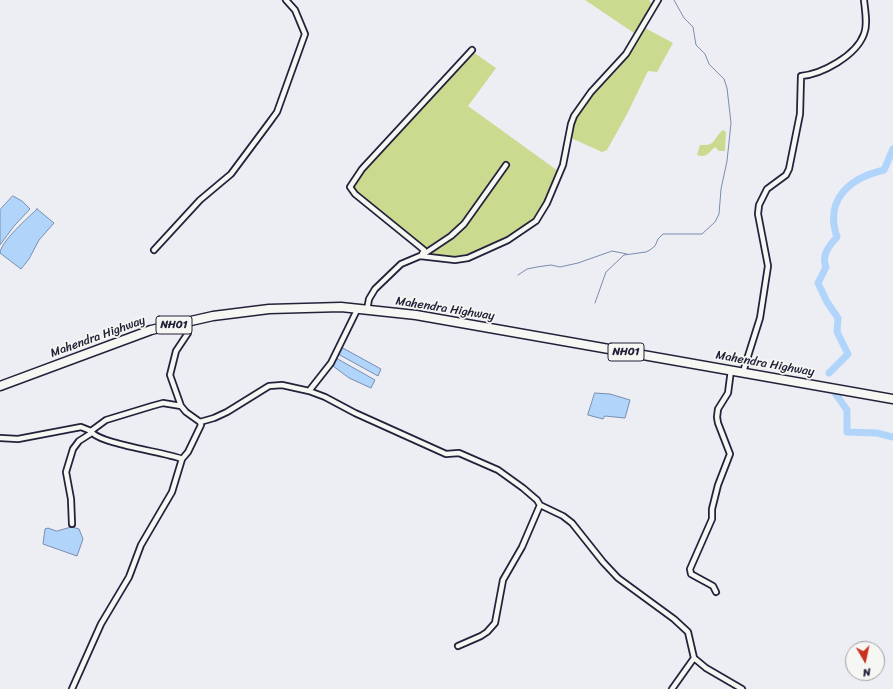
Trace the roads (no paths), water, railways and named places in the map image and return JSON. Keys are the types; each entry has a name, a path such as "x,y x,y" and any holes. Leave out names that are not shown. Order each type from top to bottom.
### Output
{"highway":[{"name":"Mahendra Highway","path":"0,386 151,330 213,316 269,309 341,307 416,315 893,399"}],"street":[{"path":"154,250 205,195 231,174 277,112 305,34 295,10 286,0"},
{"path":"421,256 455,260 468,258 508,240 536,221 547,203 563,165 574,116 590,92 626,54 658,0"},
{"path":"743,372 760,318 768,266 758,214 759,205 767,189 786,175 789,169 800,114 801,76 811,75 826,70 852,50 862,39 866,26 864,0"},
{"path":"421,256 424,250 355,194 350,187 362,169 472,50"},
{"path":"367,310 369,299 380,284 401,264 421,256 451,236 464,224 506,165"},
{"path":"309,391 331,363 358,308"},
{"path":"188,322 188,333 176,351 170,375 180,406 200,422"},
{"path":"716,592 713,586 691,574 690,569 712,519 712,509 718,485 730,454 718,424 717,417 718,409 728,394 731,370"},
{"path":"200,422 227,412 269,386 282,385 309,391 325,397 355,413 446,454 459,453 498,470 528,492 540,505 559,513 572,523 603,562 618,578 674,619 688,632 694,658 706,668 742,689"},
{"path":"72,524 71,499 66,472 72,448 106,420 163,403 180,406"},
{"path":"72,689 101,624 129,577 141,545 172,492 182,459 188,452 201,425 200,422"},
{"path":"0,438 18,439 81,427 91,431 92,434 100,438 182,459"},
{"path":"458,646 481,636 495,623 503,580 522,547 540,505"},
{"path":"672,689 694,658"}],"water":[{"path":"13,196 22,201 30,209 14,226 0,245 0,210"},
{"path":"37,209 54,223 39,240 29,259 21,269 0,253 5,242 10,236"},
{"path":"341,347 381,369 378,376 338,354"},
{"path":"336,358 375,380 371,388 349,378 333,366"},
{"path":"595,393 610,394 630,400 625,418 605,416 603,419 588,415"},
{"path":"72,527 79,529 83,539 77,556 43,544 45,529 48,528 56,531"}],"waterway":[{"path":"595,303 606,272 624,255 646,252 650,250 655,246 658,239 663,234 702,234 715,222 719,214 721,189 727,161 731,123 727,88 724,79 709,64 705,54 696,45 693,27 684,18 674,0"},
{"path":"829,373 848,354 837,332 838,318 827,302 818,283 826,267 824,259 825,255 837,237 834,224 834,212 837,201 843,192 860,178 884,170 893,149"},
{"path":"518,275 527,269 551,265 560,267 578,263 612,251 627,254"},
{"path":"835,393 847,410 847,432 877,433 893,437"}]}
